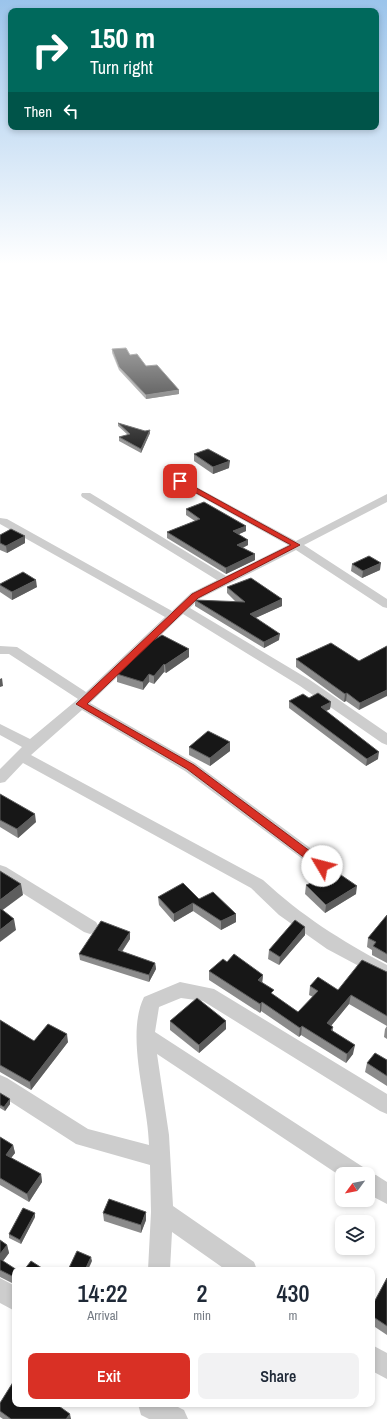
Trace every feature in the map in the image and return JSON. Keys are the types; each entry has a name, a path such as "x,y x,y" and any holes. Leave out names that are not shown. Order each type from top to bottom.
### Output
{"street":[{"path":"180,481 296,545 387,604"},
{"path":"86,495 225,580"},
{"path":"0,778 27,751 83,701 195,596 360,514 387,497"},
{"path":"3,521 177,612 305,683 387,740"},
{"path":"0,650 12,650 83,701 190,767 334,874"},
{"path":"0,729 27,751 258,884 285,910 333,944 387,974"},
{"path":"0,871 90,927"},
{"path":"159,1267 162,1212 159,1135 145,1036 151,1002 180,990 207,994 387,1105"},
{"path":"145,1036 345,1167"},
{"path":"0,1084 83,1137 160,1158"},
{"path":"375,1186 387,1194"},
{"path":"162,1212 242,1267"},
{"path":"0,1290 12,1297"},
{"path":"375,1358 387,1367"},
{"path":"151,1410 175,1419"}],"building":[{"path":"126,348 130,355 137,354 146,366 157,365 179,390 146,395 119,367 112,349"},
{"path":"118,423 145,431 150,430 141,449 119,437 130,434"},
{"path":"208,449 230,461 213,467 194,454"},
{"path":"204,502 246,526 233,531 248,540 237,545 255,554 226,568 167,532 200,519 186,509"},
{"path":"11,529 25,536 6,546 0,543 0,535"},
{"path":"369,556 381,563 363,571 352,564"},
{"path":"23,572 36,580 12,592 0,585 0,584"},
{"path":"251,578 282,599 250,614 280,634 264,642 195,600 245,602 227,587"},
{"path":"162,635 189,649 165,665 164,664 154,676 149,674 143,682 117,674 141,648"},
{"path":"331,643 359,661 387,646 387,690 360,703 296,659"},
{"path":"318,693 331,702 321,707 379,752 367,759 289,701 303,694 309,698"},
{"path":"208,731 230,742 210,758 189,747"},
{"path":"0,794 35,814 17,829 0,820"},
{"path":"0,871 21,884 0,900"},
{"path":"338,873 357,886 326,905 306,885"},
{"path":"183,883 199,899 213,892 236,914 221,921 193,903 174,914 158,897"},
{"path":"0,908 14,919 0,930"},
{"path":"387,915 387,954 373,946 376,942 368,938"},
{"path":"295,920 305,927 280,957 269,950"},
{"path":"101,921 130,932 118,950 155,963 149,975 79,954"},
{"path":"234,954 263,975 258,980 274,990 271,993 298,1012 318,991 310,986 318,977 338,990 362,960 387,972 387,1016 351,995 327,1023 333,1027 331,1030 355,1045 347,1054 302,1026 300,1028 262,1002 260,1004 209,971 223,959 227,962"},
{"path":"197,998 226,1021 199,1045 170,1021"},
{"path":"0,1020 34,1041 48,1024 67,1034 30,1082 0,1065"},
{"path":"375,1053 387,1060 387,1076 367,1063"},
{"path":"0,1093 10,1099 4,1107 0,1105"},
{"path":"0,1137 13,1145 6,1155 41,1174 27,1194 0,1178"},
{"path":"109,1199 146,1212 141,1225 103,1213"},
{"path":"23,1208 35,1213 20,1240 9,1234"},
{"path":"0,1240 7,1245 0,1254"},
{"path":"77,1251 91,1257 86,1267 69,1267"},
{"path":"0,1259 12,1267 12,1276 0,1270"},
{"path":"31,1261 40,1267 26,1267"},
{"path":"387,1278 387,1326 375,1318 375,1300"},
{"path":"12,1384 12,1407 60,1407 70,1414 66,1419 11,1419 0,1411 0,1403"}],"route":[{"path":"180,481 296,545 195,596 172,616 81,704 190,767 322,866"}]}
